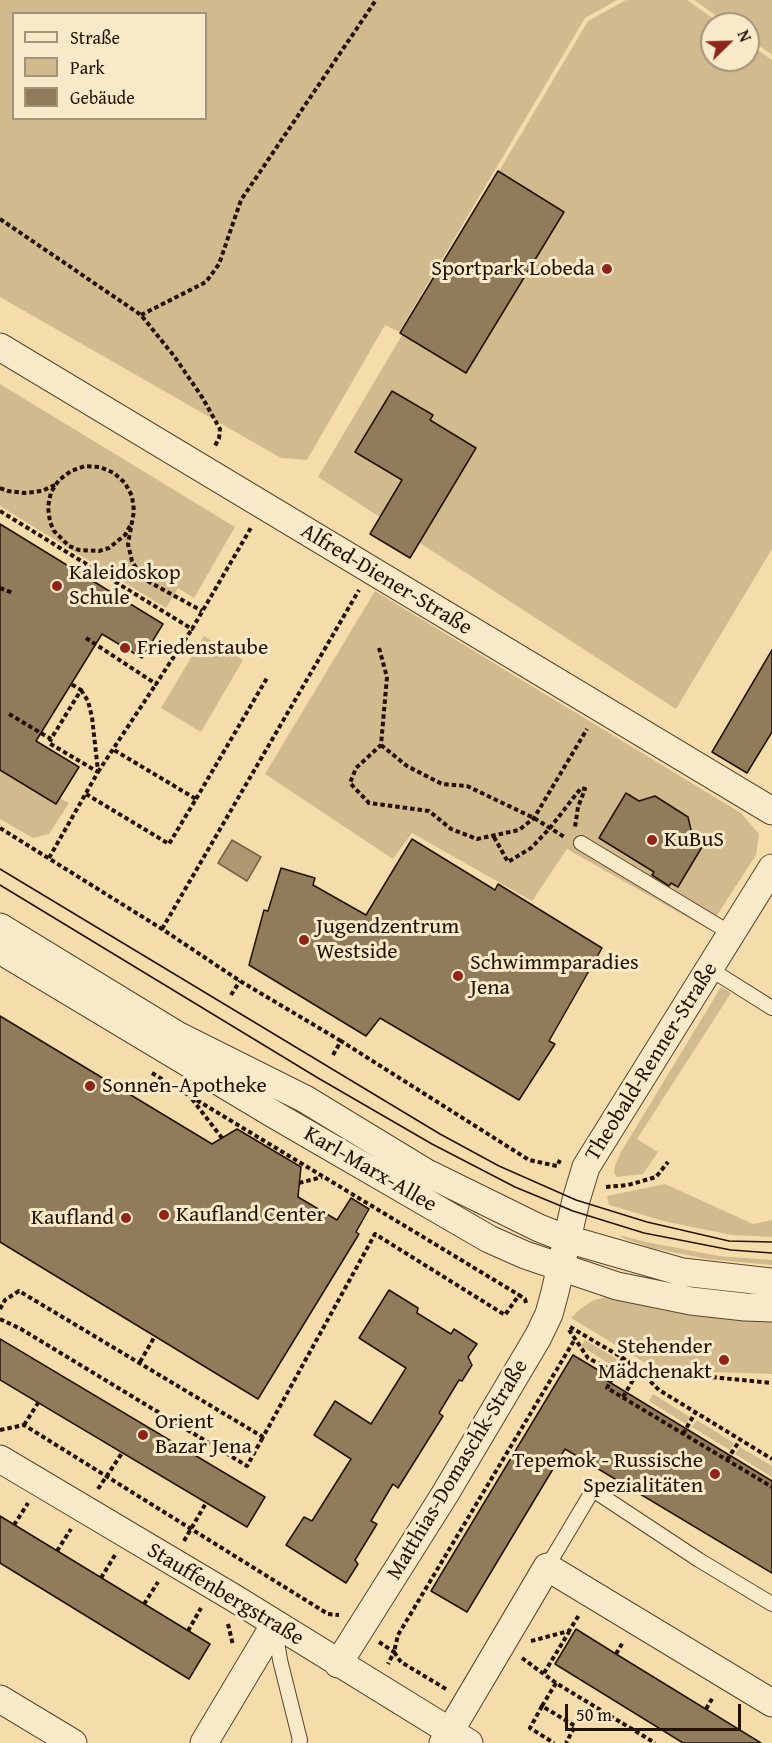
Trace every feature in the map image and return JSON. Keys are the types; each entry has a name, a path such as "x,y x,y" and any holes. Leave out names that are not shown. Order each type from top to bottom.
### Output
{"street":[{"name":"Alfred-Diener-Straße","path":"0,347 772,811"},
{"name":"Theobald-Renner-Straße","path":"561,1268 586,1167 772,868"},
{"name":"Karl-Marx-Allee","path":"0,927 177,1035 305,1099 425,1172 503,1211 567,1239 682,1272 772,1282"},
{"name":"Karl-Marx-Allee","path":"0,950 281,1119 479,1233 525,1255 617,1286 719,1305 772,1308"},
{"name":"Matthias-Domaschk-Straße","path":"338,1664 445,1494 538,1337 549,1314 561,1268"},
{"name":"Stauffenbergstraße","path":"0,1459 274,1624 454,1739 548,1567"},
{"path":"548,1567 770,1697"},
{"path":"204,1743 274,1624"},
{"path":"0,1699 73,1743"}],"lane":[{"path":"576,838 732,934"},
{"path":"710,969 772,1008"},
{"path":"548,1567 593,1490 699,1560 772,1604"},
{"path":"274,1624 280,1660 300,1740 298,1743"}],"path":[{"path":"141,315 206,282 219,264 241,200 376,0"},
{"path":"0,219 141,315 174,356 202,397 220,429"},
{"path":"130,526 118,542 99,551 89,552 69,546 54,531 50,522 48,507 51,492 71,471 85,466 100,467 114,473 125,483 132,496 134,511 128,544 132,561 142,578 202,611"},
{"path":"0,488 24,493 42,491 57,484"},
{"path":"0,511 192,629"},
{"path":"49,858 98,772 192,629 248,533"},
{"path":"0,588 13,593"},
{"path":"162,929 350,604"},
{"path":"86,638 156,684"},
{"path":"379,648 387,678 381,746 356,768 350,783 369,803 429,812 451,829 477,839 519,830 534,818 600,708"},
{"path":"86,794 169,844 267,678"},
{"path":"71,684 81,690 88,701 98,772"},
{"path":"81,690 49,743 98,772"},
{"path":"9,714 51,739"},
{"path":"381,746 407,766 442,784 467,786 550,828 576,838"},
{"path":"114,750 196,799"},
{"path":"494,837 508,862 531,848 581,788 585,789 574,826 576,838"},
{"path":"0,828 162,929 240,981 341,1041 529,1160 557,1166"},
{"path":"231,995 240,981"},
{"path":"333,1055 341,1041"},
{"path":"150,1072 525,1299"},
{"path":"190,1096 222,1138"},
{"path":"604,1187 635,1184 656,1178 668,1162"},
{"path":"299,1183 323,1177"},
{"path":"0,1319 32,1336 246,1466 375,1234 505,1315 519,1295"},
{"path":"0,1309 4,1300 20,1290 263,1437"},
{"path":"615,1372 588,1358 563,1322 623,1358 659,1390 772,1460"},
{"path":"140,1362 155,1336"},
{"path":"385,1669 394,1652 398,1635 575,1339"},
{"path":"623,1358 607,1388 772,1487"},
{"path":"639,1370 772,1383"},
{"path":"623,1397 639,1370"},
{"path":"24,1425 38,1403"},
{"path":"683,1434 696,1413"},
{"path":"0,1430 24,1425 328,1614 340,1615"},
{"path":"727,1460 740,1440"},
{"path":"102,1485 122,1453"},
{"path":"19,1496 38,1507"},
{"path":"14,1525 29,1502"},
{"path":"200,1513 206,1503"},
{"path":"63,1522 80,1533"},
{"path":"57,1551 72,1528"},
{"path":"106,1549 124,1560"},
{"path":"101,1578 115,1555"},
{"path":"150,1576 167,1586"},
{"path":"144,1604 159,1581"},
{"path":"193,1602 211,1613"},
{"path":"544,1673 585,1606"},
{"path":"188,1631 201,1608"},
{"path":"220,1619 230,1625 234,1642 232,1649"},
{"path":"524,1643 569,1631"},
{"path":"394,1652 401,1662 454,1694"},
{"path":"520,1656 556,1683 656,1743"},
{"path":"554,1743 530,1728 556,1683"},
{"path":"706,1709 718,1689"},
{"path":"542,1706 575,1726 567,1743"}],"green space":[{"path":"0,0 617,0 585,18 399,332 385,325 307,460 281,458 0,297"},
{"name":"Sportpark Lobeda","path":"626,0 687,0 704,12 700,12 700,72 760,72 760,52 772,60 772,549 676,709 318,477 588,21"},
{"path":"694,0 772,0 772,55 760,46 760,12 711,12"},
{"path":"0,384 235,527 194,598 178,588 166,608 0,506"},
{"path":"375,591 741,813 759,834 756,855 708,929 567,849 532,901 412,833 393,859 265,774"},
{"path":"204,636 243,660 201,732 161,708"},
{"path":"0,770 56,804 60,798 69,803 49,834 33,838 0,819"},
{"path":"721,987 731,993 637,1139 658,1152 643,1174 617,1177 614,1173 615,1166 621,1152"},
{"path":"665,1184 753,1224 772,1220 772,1237 732,1235 667,1222 609,1205 607,1196"},
{"path":"619,1235 719,1256 772,1260 772,1265 707,1259 652,1248"},
{"path":"611,1296 661,1310 743,1320 772,1320 772,1374 657,1370 571,1318 594,1300"},
{"path":"585,1340 617,1359 613,1366 581,1346"},
{"path":"653,1394 690,1417 686,1424 649,1401"},
{"path":"697,1420 734,1443 730,1450 692,1427"},
{"path":"740,1447 772,1466 772,1477 735,1454"}],"shaded area":[{"path":"232,840 261,857 247,881 218,863"}],"building":[{"path":"498,171 564,212 466,373 400,333"},
{"path":"392,391 433,415 430,420 476,448 410,558 370,534 402,480 355,452"},
{"path":"0,524 163,624 142,658 102,634 36,741 79,767 56,804 0,770"},
{"path":"772,650 772,732 747,773 712,752"},
{"name":"KuBuS","path":"626,793 639,801 655,796 688,817 692,834 705,842 678,887 671,883 669,886 652,875 654,872 599,838"},
{"name":"Schwimmparadies Jena","path":"412,839 495,890 498,884 602,948 549,1041 555,1044 519,1100 380,1018 366,1036 249,965 264,910 268,911 281,868 315,878 313,885 366,915"},
{"name":"Kaufland Center","path":"0,1016 212,1144 237,1129 301,1167 298,1197 337,1220 351,1198 369,1209 356,1232 359,1234 258,1399 0,1242"},
{"path":"389,1290 418,1308 417,1313 451,1334 454,1329 477,1344 468,1357 472,1365 462,1381 459,1380 439,1413 443,1416 398,1488 393,1484 371,1521 377,1524 355,1560 358,1564 346,1583 286,1545 304,1517 312,1521 351,1459 314,1435 335,1401 371,1424 406,1368 359,1338"},
{"path":"0,1339 265,1497 247,1527 0,1380"},
{"path":"573,1355 608,1376 606,1380 772,1481 772,1573 565,1449 467,1612 431,1591"},
{"path":"0,1516 210,1644 189,1679 0,1563"},
{"path":"576,1629 761,1743 683,1743 555,1664"}],"tram line":[{"path":"0,869 440,1134 499,1166 576,1200 647,1222 729,1241 772,1242"},
{"path":"0,885 318,1078 432,1144 515,1187 573,1211 644,1233 731,1250 772,1253"}],"place":[{"name":"Sportpark Lobeda","path":"607,269"},
{"name":"Kaleidoskop Schule","path":"57,586"},
{"name":"Friedenstaube","path":"125,648"},
{"name":"KuBuS","path":"652,840"},
{"name":"Jugendzentrum Westside","path":"304,940"},
{"name":"Schwimmparadies Jena","path":"458,976"},
{"name":"Sonnen-Apotheke","path":"90,1086"},
{"name":"Kaufland Center","path":"164,1215"},
{"name":"Kaufland","path":"126,1218"},
{"name":"Stehender Mädchenakt","path":"724,1360"},
{"name":"Orient Bazar Jena","path":"143,1435"},
{"name":"Tepemok - Russische Spezialitäten","path":"715,1474"}]}
